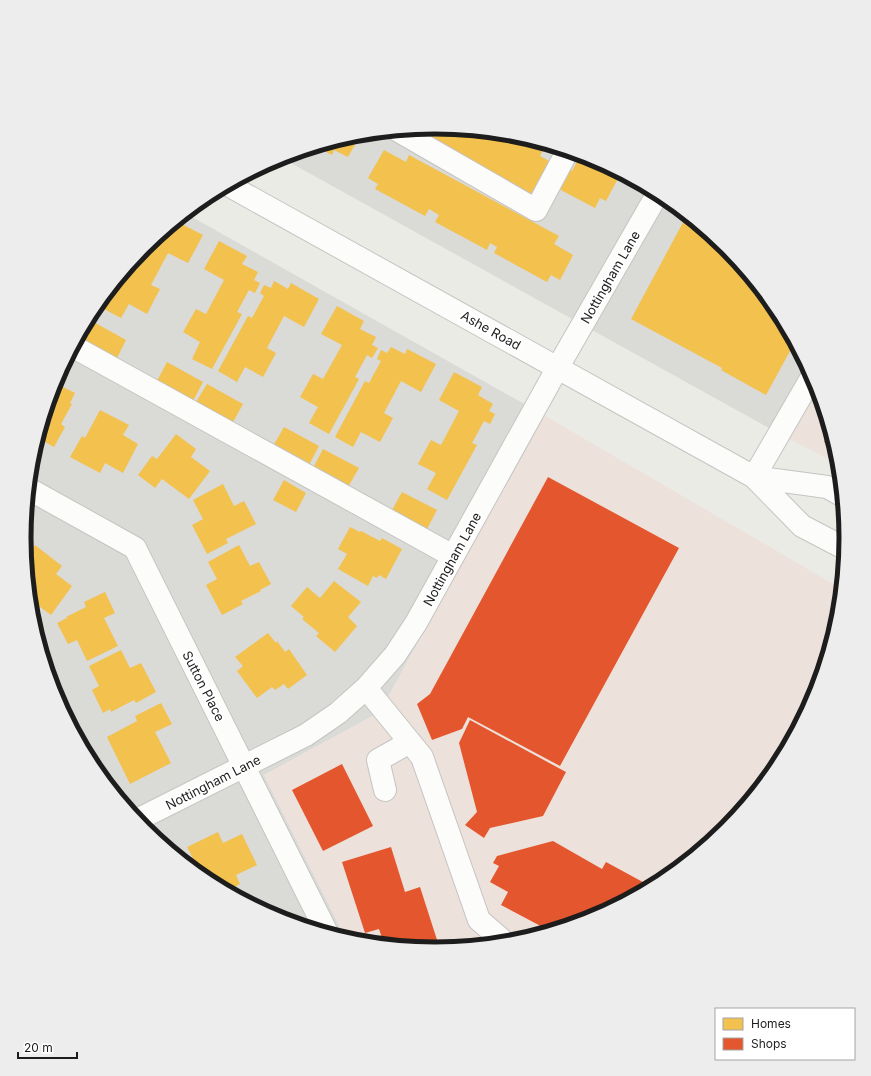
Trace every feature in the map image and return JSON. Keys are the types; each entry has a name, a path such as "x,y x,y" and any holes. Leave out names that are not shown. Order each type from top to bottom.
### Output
{"street":[{"path":"405,134 536,210 565,155"},
{"name":"Ashe Road","path":"233,188 754,477 802,526 840,547"},
{"name":"Nottingham Lane","path":"143,817 306,735 338,713 366,688 395,655 416,623 558,367 655,199"},
{"path":"78,348 453,556"},
{"path":"754,477 808,381"},
{"name":"Ashe Road","path":"754,477 827,487 838,493"},
{"name":"Sutton Place","path":"34,492 135,548 325,927"},
{"path":"366,688 422,757 479,920 497,938"},
{"path":"385,790 378,760 410,742"}],"shaded area":[{"path":"409,134 462,134 514,141 540,147 590,164 638,188 682,217 722,252 740,271 772,313 786,336 811,389 785,437 288,161 331,147 357,141"},
{"path":"190,216 542,414 380,712 264,775 342,932 305,921 281,912 233,888 189,859 149,824 131,805 99,763 85,740 62,693 52,668 45,643 34,591 31,538 34,485 45,433 52,408 62,383 85,336 99,313 131,271 149,252"},
{"path":"811,389 819,408 832,461 785,437"},
{"path":"542,414 837,586 826,643 819,668 809,693 786,740 772,763 740,805 722,824 682,859 638,888 590,912 540,929 514,935 462,942 409,942 342,932 264,775 380,712"}],"building: Homes":[{"path":"417,134 462,134 514,141 536,146 543,150 540,156 549,161 531,196 505,182 507,180"},
{"path":"357,141 348,157 334,150 332,155 322,150"},
{"path":"384,150 406,162 409,155 559,236 554,244 573,255 560,280 551,275 547,282 494,253 497,247 490,243 487,250 435,222 439,215 429,209 425,216 375,189 378,184 368,178"},
{"path":"578,160 619,177 606,201 600,198 595,208 559,189 570,169 572,171"},
{"path":"685,219 722,252 740,271 772,313 792,347 766,395 721,370 722,368 631,319"},
{"path":"181,224 203,235 188,263 168,253 151,285 160,289 147,314 129,304 121,318 103,308 131,271 149,252"},
{"path":"219,241 247,256 242,264 258,272 254,280 260,283 255,293 249,290 237,312 242,314 212,369 192,359 200,342 183,332 196,309 206,314 224,280 204,269"},
{"path":"274,281 288,289 291,283 319,299 304,327 284,316 267,348 276,353 263,377 245,367 237,382 218,371 248,316 252,318 264,296 260,293 264,285 271,288"},
{"path":"337,306 364,321 360,329 376,337 372,345 378,348 372,358 367,355 355,377 359,379 329,434 309,423 318,407 300,397 313,374 323,379 342,345 321,334"},
{"path":"94,322 126,340 117,358 83,340"},
{"path":"391,347 405,354 407,349 436,364 421,392 401,381 384,413 393,418 380,442 361,432 353,447 335,437 365,381 369,383 381,361 377,359 381,350 387,353"},
{"path":"167,362 203,382 193,401 157,381"},
{"path":"454,372 482,387 478,395 493,404 489,411 495,414 490,424 484,421 472,443 477,445 447,500 427,489 436,473 418,464 431,440 441,445 459,411 439,400"},
{"path":"207,384 243,404 233,422 196,402"},
{"path":"61,386 75,393 70,403 72,404 61,424 65,427 54,447 43,441 52,408"},
{"path":"100,410 129,425 123,435 138,444 123,473 105,463 100,473 70,457 82,436 85,438"},
{"path":"284,427 319,446 309,465 273,446"},
{"path":"176,434 196,449 191,457 210,471 189,499 162,479 155,488 138,475 152,456 157,459"},
{"path":"323,449 359,468 348,487 313,468"},
{"path":"284,480 306,493 296,512 273,500"},
{"path":"223,484 234,506 244,501 256,524 226,539 228,543 207,554 192,525 203,519 193,500"},
{"path":"402,492 437,510 426,531 391,512"},
{"path":"350,527 380,541 382,538 402,549 386,579 379,575 377,578 373,576 368,586 338,569 347,554 338,549"},
{"path":"35,545 62,566 56,574 72,586 51,615 37,604 34,591 31,550"},
{"path":"239,545 250,566 259,562 271,584 241,601 243,604 222,615 206,585 217,579 208,562"},
{"path":"334,581 361,602 348,617 357,626 335,652 316,636 319,633 302,619 304,617 291,606 307,587 320,598"},
{"path":"105,592 115,613 104,618 118,646 87,661 77,640 68,644 57,623 86,607 84,602"},
{"path":"268,633 276,643 277,641 285,652 289,649 307,675 288,689 284,684 275,690 272,687 257,698 237,671 243,666 235,657"},
{"path":"121,650 130,668 141,663 156,692 136,703 134,700 111,712 110,709 103,713 92,690 99,686 89,666"},
{"path":"161,703 172,724 155,732 171,763 130,784 107,737 137,721 135,716"},
{"path":"218,832 223,843 242,834 257,865 236,875 240,884 233,888 196,864 187,847"}],"building: Shops":[{"path":"827,437 829,444 824,442"},
{"path":"548,477 679,548 560,766 468,717 462,729 432,740 417,704 430,694"},
{"path":"470,720 566,772 543,816 490,828 484,838 465,825 477,812 459,743"},
{"path":"342,764 373,826 323,851 292,790"},
{"path":"553,841 602,869 606,862 645,883 614,901 590,912 544,928 501,905 508,892 490,882 499,866 493,863 497,856"},
{"path":"391,847 405,892 420,887 438,942 409,942 382,939 379,929 365,933 342,862"}]}
